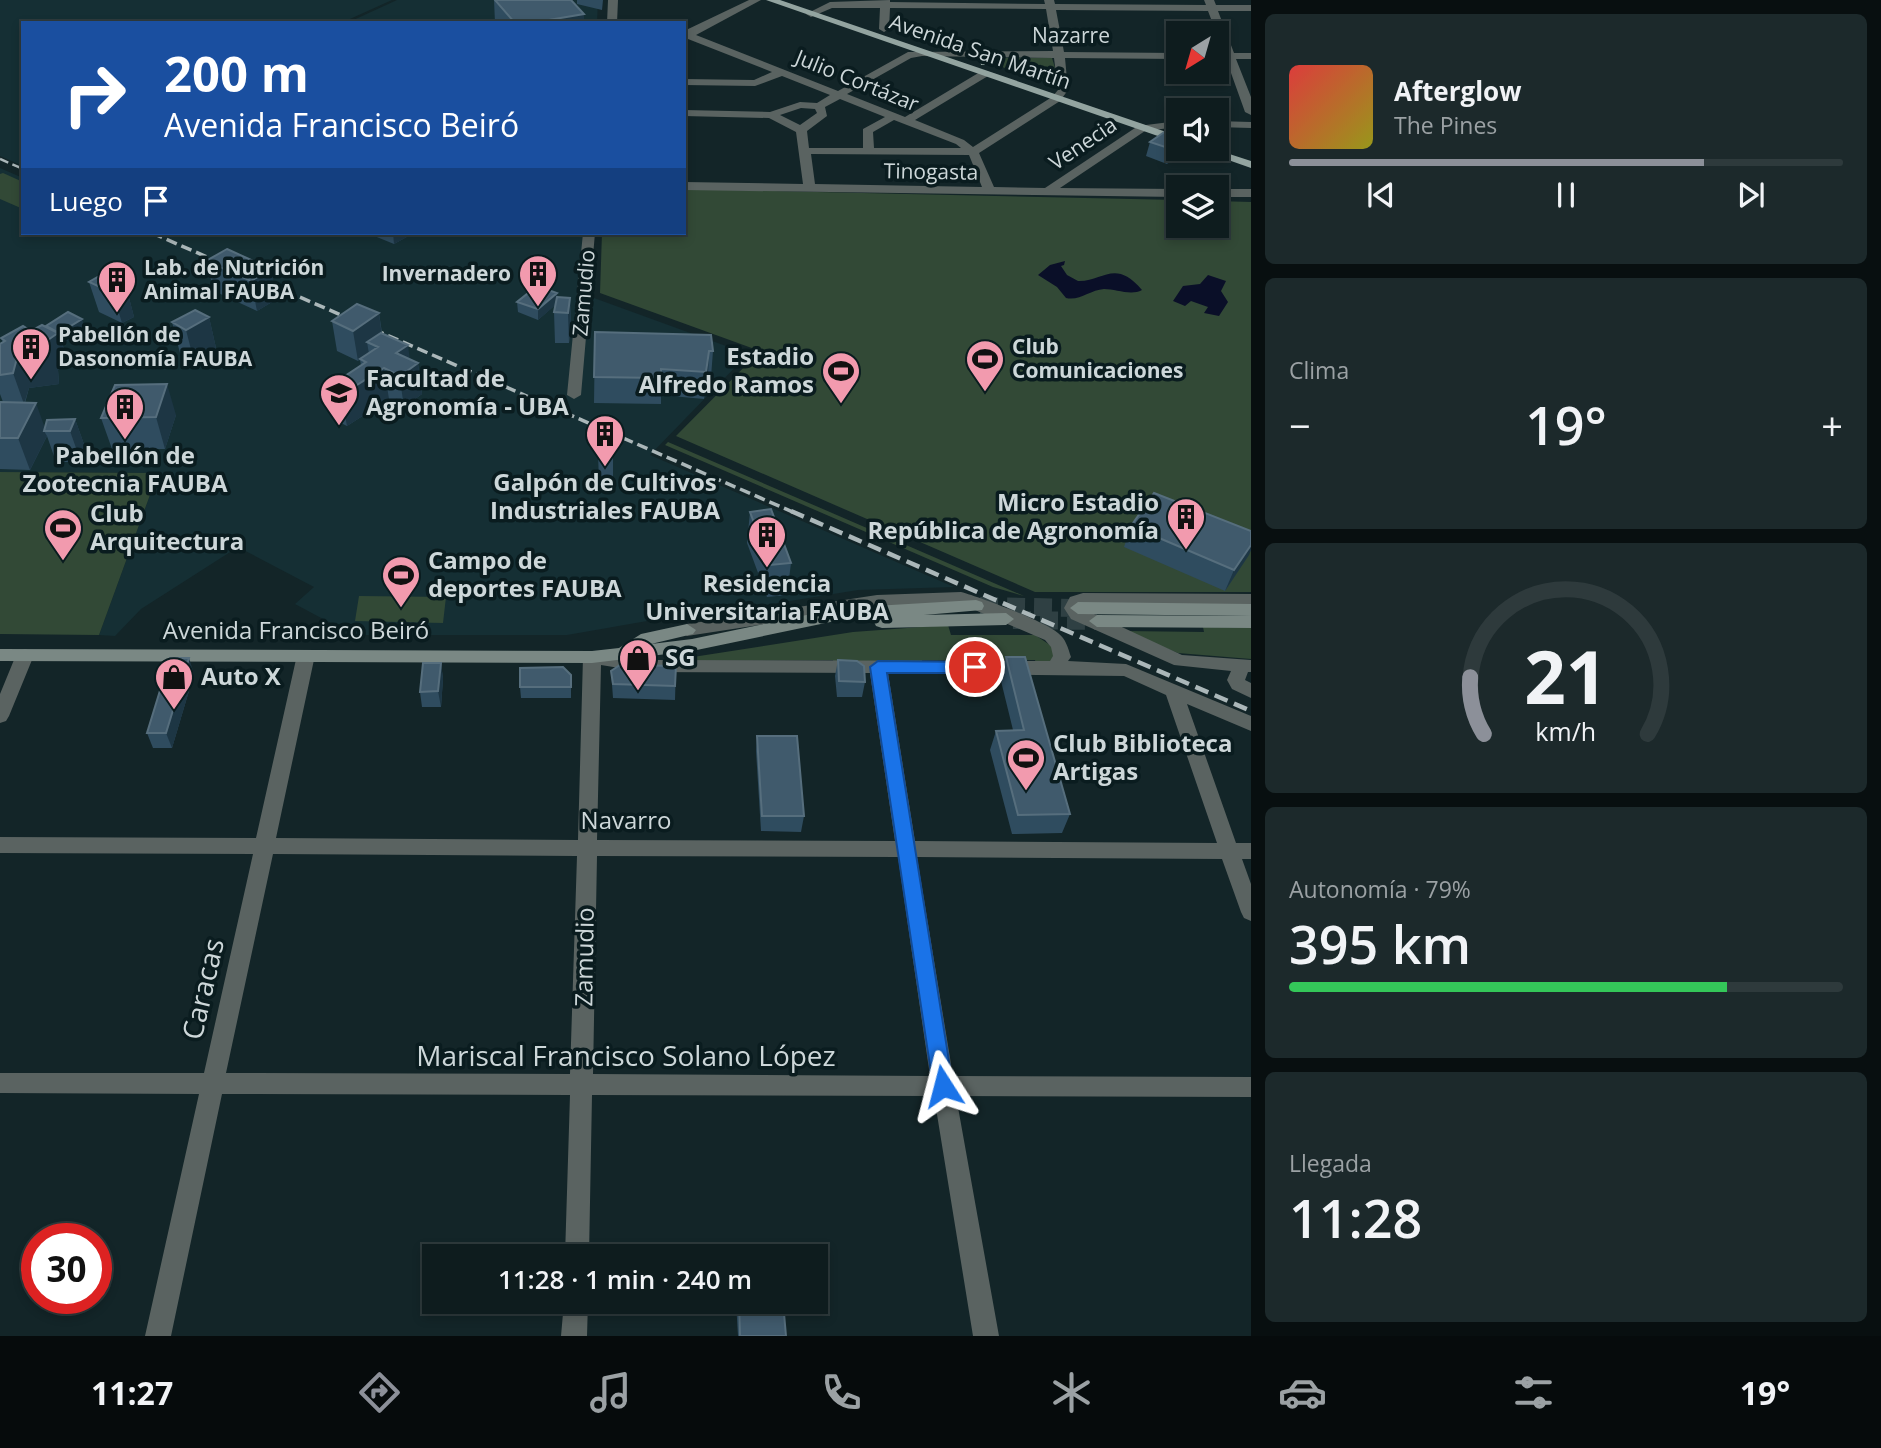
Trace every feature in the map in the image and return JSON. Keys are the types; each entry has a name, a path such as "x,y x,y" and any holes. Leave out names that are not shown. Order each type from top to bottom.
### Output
{"main road":[{"name":"Avenida San Martín","path":"771,0 922,53 985,69 1059,94 1166,125"},
{"name":"Avenida San Martín","path":"799,0 958,54 985,69"},
{"path":"985,69 985,59 994,54"},
{"name":"Avenida San Martín","path":"1059,94 1166,136"},
{"path":"1229,146 1251,154"},
{"path":"1229,158 1251,165"},
{"path":"774,627 840,614 976,606"},
{"path":"1078,608 1251,610"},
{"path":"774,627 1006,620"},
{"path":"1097,621 1251,622"},
{"name":"Avenida Francisco Beiró","path":"0,654 593,657 692,645 774,627"},
{"path":"617,655 648,638 687,630"}],"street":[{"path":"612,21 613,0"},
{"path":"686,35 756,0"},
{"path":"811,14 830,5 885,2 1210,4 1251,8"},
{"path":"884,29 885,2"},
{"path":"804,151 973,152 1059,94 1064,81 1049,3"},
{"path":"1210,4 1251,112"},
{"name":"Julio Cortázar","path":"686,35 960,142 973,152"},
{"path":"686,113 771,115 800,105 819,106 908,55 922,53"},
{"name":"Nazarre","path":"922,53 1166,56"},
{"path":"1230,56 1251,56"},
{"path":"906,121 985,69"},
{"path":"686,82 755,83 782,72"},
{"path":"801,130 823,114 819,106"},
{"path":"771,115 801,130"},
{"path":"869,151 867,131 894,116"},
{"path":"1142,128 1163,124"},
{"path":"1229,124 1251,125"},
{"name":"Venecia","path":"1046,192 1142,128"},
{"path":"801,130 810,189"},
{"path":"973,152 990,192"},
{"name":"Tinogasta","path":"686,186 1166,193"},
{"path":"1229,193 1251,193"},
{"name":"Zamudio","path":"574,395 590,235"},
{"path":"687,630 877,601 961,598 974,601 1051,636 1059,645 1062,657 1055,667"},
{"path":"1249,666 1231,662 1181,661 1077,615 1072,608 1075,602 1083,599 1251,600"},
{"path":"0,716 25,654"},
{"name":"Caracas","path":"158,1336 306,656"},
{"name":"Zamudio","path":"577,1244 593,657"},
{"name":"Avenida Francisco Beiró","path":"593,657 643,666 1055,667 1126,670 1173,690"},
{"path":"1249,666 1241,667 1236,680 1251,691"},
{"path":"878,667 943,1086 986,1336"},
{"path":"1173,690 1251,724"},
{"path":"1173,690 1251,912"},
{"name":"Navarro","path":"0,845 1251,851"},
{"name":"Mariscal Francisco Solano López","path":"0,1083 1251,1087"},
{"path":"574,1336 575,1314"}],"shaded area":[{"path":"0,0 392,0 345,21 21,21 21,165 0,156"},
{"path":"397,0 598,0 597,21 351,21"},
{"name":"Facultad de Agronomía - UBA","path":"0,168 21,177 21,235 591,235 594,298 748,354 650,455 954,587 858,590 735,610 733,606 567,635 353,635 295,604 314,587 238,547 141,609 115,636 99,635 158,473 0,472"}],"green space":[{"path":"992,58 1052,58 1059,81 1051,83 990,63 988,61"},
{"path":"0,174 21,181 21,208 0,199"},
{"name":"Club Comunicaciones","path":"686,189 1166,200 1166,238 1229,238 1229,201 1251,202 1251,592 1035,592 676,436 760,351 600,293 602,235 686,235"},
{"path":"668,442 1024,596 993,587 665,445"},
{"name":"Club Arquitectura","path":"0,472 158,473 99,635 0,634"},
{"name":"Campo de deportes FAUBA","path":"359,596 446,597 443,623 355,621"},
{"path":"948,625 951,635 1035,635 1053,647 1054,657 1050,662 1036,664 1035,660 922,660 922,664 834,663 833,660 667,661 853,632"},
{"path":"1203,627 1251,628 1251,659 1178,653 1123,631 1204,632"}],"water":[{"path":"1065,261 1061,266 1067,275 1078,281 1116,273 1133,280 1142,290 1128,292 1104,289 1076,298 1066,298 1057,287 1038,275 1050,265"},
{"path":"1208,275 1226,281 1221,291 1228,302 1219,316 1204,313 1208,307 1191,301 1185,306 1173,301 1183,286 1200,284"}],"building":[{"path":"495,0 571,0 584,14 543,21 513,21"},
{"path":"1166,131 1166,147 1150,142"},
{"path":"227,249 271,269 251,281 206,261"},
{"path":"101,275 126,286 113,293 89,282"},
{"path":"537,286 557,293 538,309 517,302"},
{"path":"557,297 570,298 568,313 554,312"},
{"path":"357,304 379,313 353,331 332,321"},
{"path":"195,310 209,317 186,330 172,322"},
{"path":"68,312 82,319 59,333 46,326"},
{"path":"42,325 58,333 48,340 48,353 17,358 13,373 0,375 0,344 5,341 1,338 23,326 31,331"},
{"path":"595,332 711,335 713,351 709,351 706,372 661,369 661,378 594,377"},
{"path":"381,333 408,345 396,353 418,363 400,376 384,368 341,395 327,388 366,362 360,359 378,347 367,342"},
{"path":"167,384 156,417 101,418 115,385"},
{"path":"0,402 36,403 18,438 0,438"},
{"path":"75,419 70,431 44,431 47,420"},
{"path":"597,422 610,422 613,451 599,452"},
{"path":"1154,493 1251,531 1251,545 1234,570 1131,526"},
{"path":"771,509 791,563 770,565 750,512"},
{"path":"1006,657 1025,657 1070,814 1018,815 996,731 1024,730"},
{"path":"170,658 189,658 166,733 147,733"},
{"path":"838,660 857,661 864,666 865,682 839,681"},
{"path":"423,663 441,663 438,691 420,692"},
{"path":"620,665 676,666 675,686 613,684 611,671"},
{"path":"563,667 571,675 571,687 520,687 520,668"},
{"path":"757,736 797,736 804,816 762,816"},
{"path":"739,1314 784,1314 786,1336 740,1336"}],"tunnel":[{"path":"980,606 1078,608"},
{"path":"1013,620 1097,621"}],"railway":[{"path":"0,159 21,168"},
{"path":"157,235 230,267"},
{"path":"256,278 795,513"},
{"path":"791,511 1251,711"}],"place":[{"name":"Invernadero","path":"538,308"},
{"name":"Lab. de Nutrición Animal FAUBA","path":"117,314"},
{"name":"Pabellón de Dasonomía FAUBA","path":"31,381"},
{"name":"Club Comunicaciones","path":"985,393"},
{"name":"Estadio Alfredo Ramos","path":"841,405"},
{"name":"Facultad de Agronomía - UBA","path":"339,427"},
{"name":"Pabellón de Zootecnia FAUBA","path":"125,441"},
{"name":"Galpón de Cultivos Industriales FAUBA","path":"605,468"},
{"name":"Micro Estadio República de Agronomía","path":"1186,551"},
{"name":"Club Arquitectura","path":"63,562"},
{"name":"Residencia Universitaria FAUBA","path":"767,569"},
{"name":"Campo de deportes FAUBA","path":"401,609"},
{"name":"SG","path":"638,692"},
{"name":"Auto X","path":"174,711"},
{"name":"Club Biblioteca Artigas","path":"1026,792"}],"route":[{"path":"943,1086 878,667 975,667"}]}
